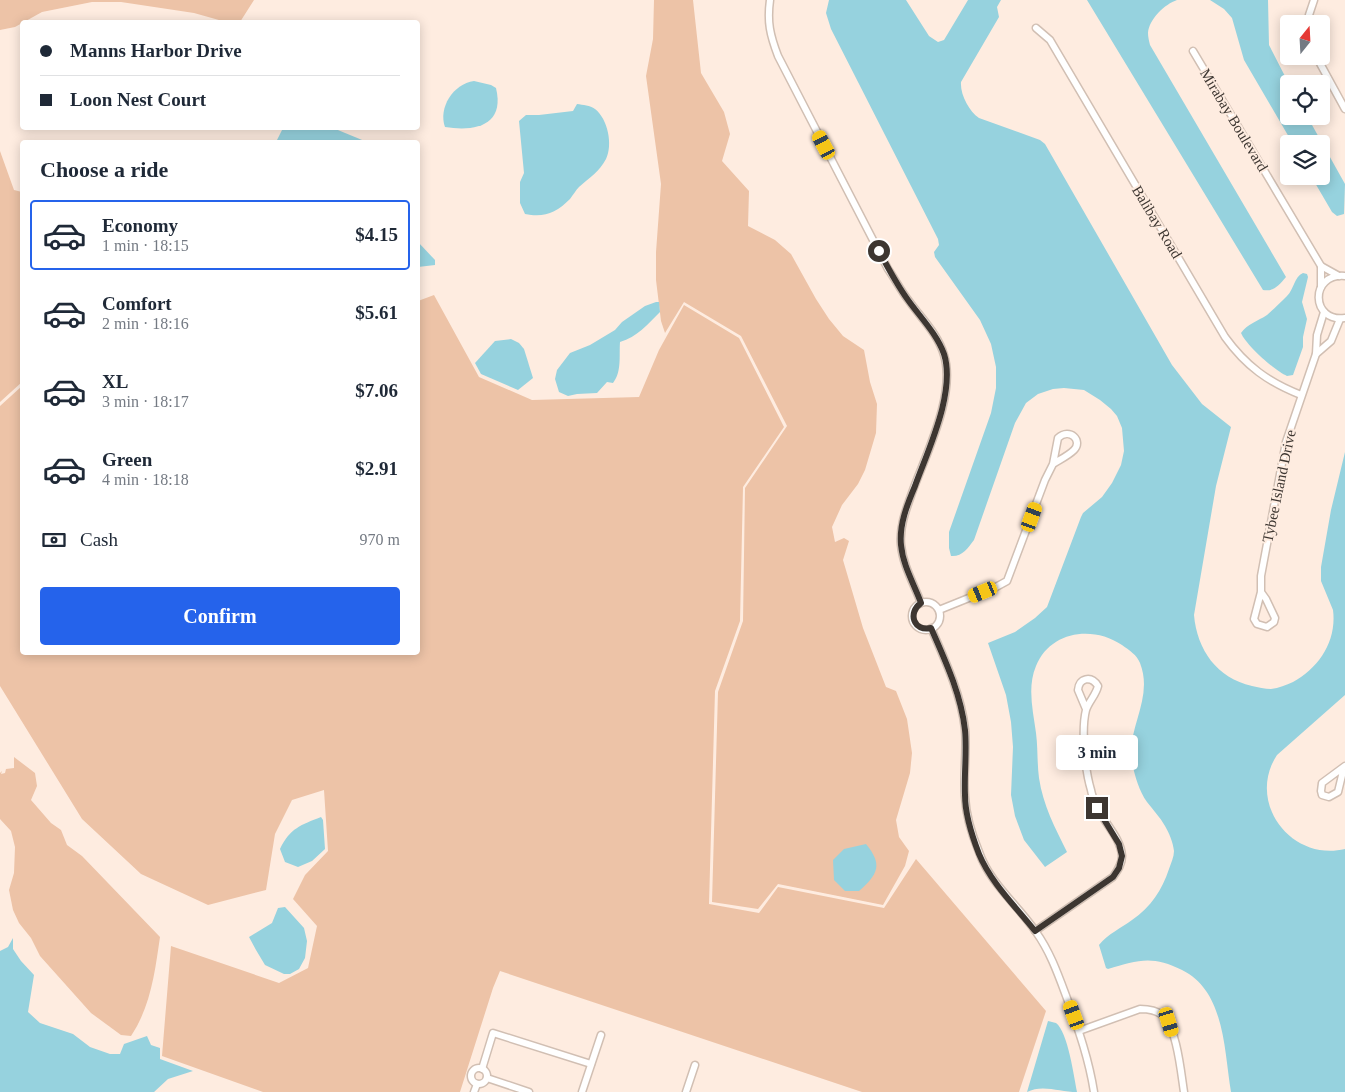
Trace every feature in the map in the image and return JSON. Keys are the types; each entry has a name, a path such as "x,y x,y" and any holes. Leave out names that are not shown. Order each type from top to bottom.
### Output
{"street":[{"path":"770,0 768,18 771,38 778,56 888,269 936,337 944,354 948,375 944,401 907,507 902,528 901,545 905,565 921,603"},
{"path":"1309,15 1314,0"},
{"name":"Balibay Road","path":"1036,28 1050,40 1225,337 1243,360 1260,374 1281,386 1301,394"},
{"name":"Mirabay Boulevard","path":"1193,51 1321,266"},
{"path":"1321,65 1345,110"},
{"path":"1342,276 1321,266 1319,300 1324,312 1328,316 1342,319"},
{"path":"1321,288 1325,282 1332,278 1342,276"},
{"name":"Tybee Island Drive","path":"1261,592 1275,618 1274,622 1267,627 1257,624 1254,619 1261,592 1261,576 1286,442 1316,354 1317,338 1324,312"},
{"name":"Tybee Island Drive","path":"1316,354 1330,342 1342,319"},
{"path":"1317,338 1321,341 1330,342"},
{"path":"939,610 1007,581 1052,464 1058,438 1066,433 1071,434 1076,438 1077,445 1075,450 1052,464"},
{"path":"921,603 933,604 939,610 940,619 935,626 922,628 915,623 913,618 914,609 921,603"},
{"path":"931,628 958,695 965,728 964,796 969,824 980,855 993,879 1035,931 1056,968 1090,1066 1094,1092"},
{"path":"1035,931 1113,877 1119,868 1122,856 1119,844 1097,808 1090,790 1084,746 1086,709"},
{"path":"1344,767 1338,792 1329,797 1322,795 1320,791 1322,783 1344,767"},
{"path":"1079,1031 1140,1009 1148,1009 1161,1014 1169,1022 1173,1034 1184,1092"},
{"path":"482,1068 493,1033 591,1064"},
{"path":"582,1092 601,1035"},
{"path":"686,1092 695,1065"},
{"path":"482,1068 487,1078 484,1083 477,1084 472,1081 471,1073 475,1069 482,1068"},
{"path":"487,1078 530,1092"},
{"path":"474,1092 477,1084"}],"shaded area":[{"path":"0,0 254,0 241,20 219,20 194,13 121,2 92,2 42,12 28,20 20,20 20,24 15,27 0,30"},
{"path":"654,0 693,0 701,73 724,112 730,134 722,161 749,191 748,226 775,240 791,254 829,319 843,336 864,350 870,382 877,404 876,433 865,470 858,484 842,505 832,527 835,542 844,538 849,541 843,560 863,628 886,687 896,691 907,719 912,753 910,773 896,820 899,837 909,851 905,866 883,905 778,884 758,909 712,902 718,692 743,621 745,488 787,426 741,336 684,302 665,333 661,321 656,280 656,252 661,184 646,76 653,39"},
{"path":"0,151 14,190 20,192 20,384 0,402"},
{"path":"434,295 479,377 532,400 639,397 659,350 684,305 739,338 784,427 743,487 740,621 715,691 709,904 759,913 778,887 884,908 916,859 1046,1011 1019,1092 862,1092 500,971 460,1092 263,1092 162,1056 171,946 279,983 308,968 317,926 293,899 305,875 328,851 324,790 292,800 275,834 266,890 208,905 141,874 82,819 0,686 0,406 20,388 20,655 420,655 420,300"},
{"path":"14,757 35,773 37,786 31,800 51,823 61,830 67,845 82,856 160,937 148,1000 138,1025 131,1036 121,1035 91,1013 40,956 13,910 9,890 14,873 15,847 11,831 0,819 0,773 2,771 1,774 5,773 6,769 14,768"}],"water":[{"path":"829,0 906,0 929,36 938,42 944,40 968,0 1001,0 997,7 999,17 961,82 966,102 979,118 1040,140 1045,144 1172,365 1202,404 1231,427 1216,486 1194,615 1199,640 1204,651 1219,669 1240,682 1271,689 1293,682 1311,669 1329,643 1332,632 1333,610 1321,581 1321,567 1331,510 1345,452 1345,695 1277,755 1269,773 1267,791 1271,809 1279,824 1292,837 1307,846 1325,851 1345,849 1345,1092 1231,1092 1224,1040 1215,1007 1207,992 1196,980 1182,970 1162,962 1145,960 1106,968 1099,945 1110,934 1139,915 1155,898 1166,877 1174,851 1171,838 1165,826 1142,793 1132,763 1131,750 1144,689 1140,663 1130,651 1111,639 1098,635 1073,635 1051,645 1036,666 1031,691 1037,739 1039,778 1046,807 1067,852 1045,867 1024,840 1015,816 1011,795 1013,747 1011,722 1006,695 988,643 1015,632 1047,607 1083,513 1102,497 1121,465 1124,451 1122,428 1117,416 1111,409 1084,390 1064,388 1038,394 1026,403 1015,423 974,540 962,553 951,556 949,532 991,413 996,388 996,367 991,344 980,320 935,257 934,252 939,245 938,239 831,29 826,13"},
{"path":"1087,0 1177,0 1163,9 1151,22 1148,33 1150,45 1286,277 1276,287 1270,290 1263,290"},
{"path":"1210,0 1268,0 1269,45 1284,75 1280,75 1280,122 1244,60 1232,18 1224,9"},
{"path":"474,81 496,88 498,101 492,118 477,127 445,127 443,120 444,112 449,98 460,87"},
{"path":"577,104 593,108 603,119 609,140 606,159 597,171 560,208 544,215 525,214 520,203 520,182 524,173 519,121 526,115 573,111"},
{"path":"1282,125 1312,125 1318,135 1288,135"},
{"path":"282,130 338,130 362,140 277,140"},
{"path":"1330,157 1345,184 1344,214 1337,216 1332,212 1316,185 1330,185"},
{"path":"420,244 435,260 435,265 420,267"},
{"path":"1303,273 1307,274 1308,277 1302,302 1307,319 1303,347 1293,375 1287,376 1261,357 1241,333 1246,327 1267,315 1277,306"},
{"path":"659,302 660,312 637,333 620,342 619,369 613,383 607,382 597,393 568,396 559,392 555,379 557,370 570,353 590,345 615,330 622,322 645,306"},
{"path":"511,339 519,343 524,349 533,378 518,390 481,374 475,363 495,341"},
{"path":"321,817 323,820 325,849 312,861 298,867 285,862 280,849 288,836 302,825"},
{"path":"866,844 875,858 876,869 874,874 859,891 845,891 834,880 833,860 844,849"},
{"path":"285,907 304,928 307,941 305,958 299,969 290,974 284,974 265,965 249,937 272,923 278,908"},
{"path":"13,938 13,949 34,975 28,1012 40,1023 73,1034 90,1047 110,1054 120,1054 124,1044 147,1036 151,1045 160,1048 160,1059 193,1071 168,1079 154,1092 0,1092 0,951 8,947"},
{"path":"1048,1021 1056,1023 1064,1035 1077,1092 1045,1088 1027,1092"}],"route":[{"path":"879,251 907,298 936,337 944,354 948,375 944,401 907,507 902,528 901,545 905,565 921,603 914,609 913,618 918,626 926,629 931,628 958,695 965,728 964,796 969,824 980,855 993,879 1035,931 1113,877 1119,868 1122,856 1119,844 1097,808"}]}
